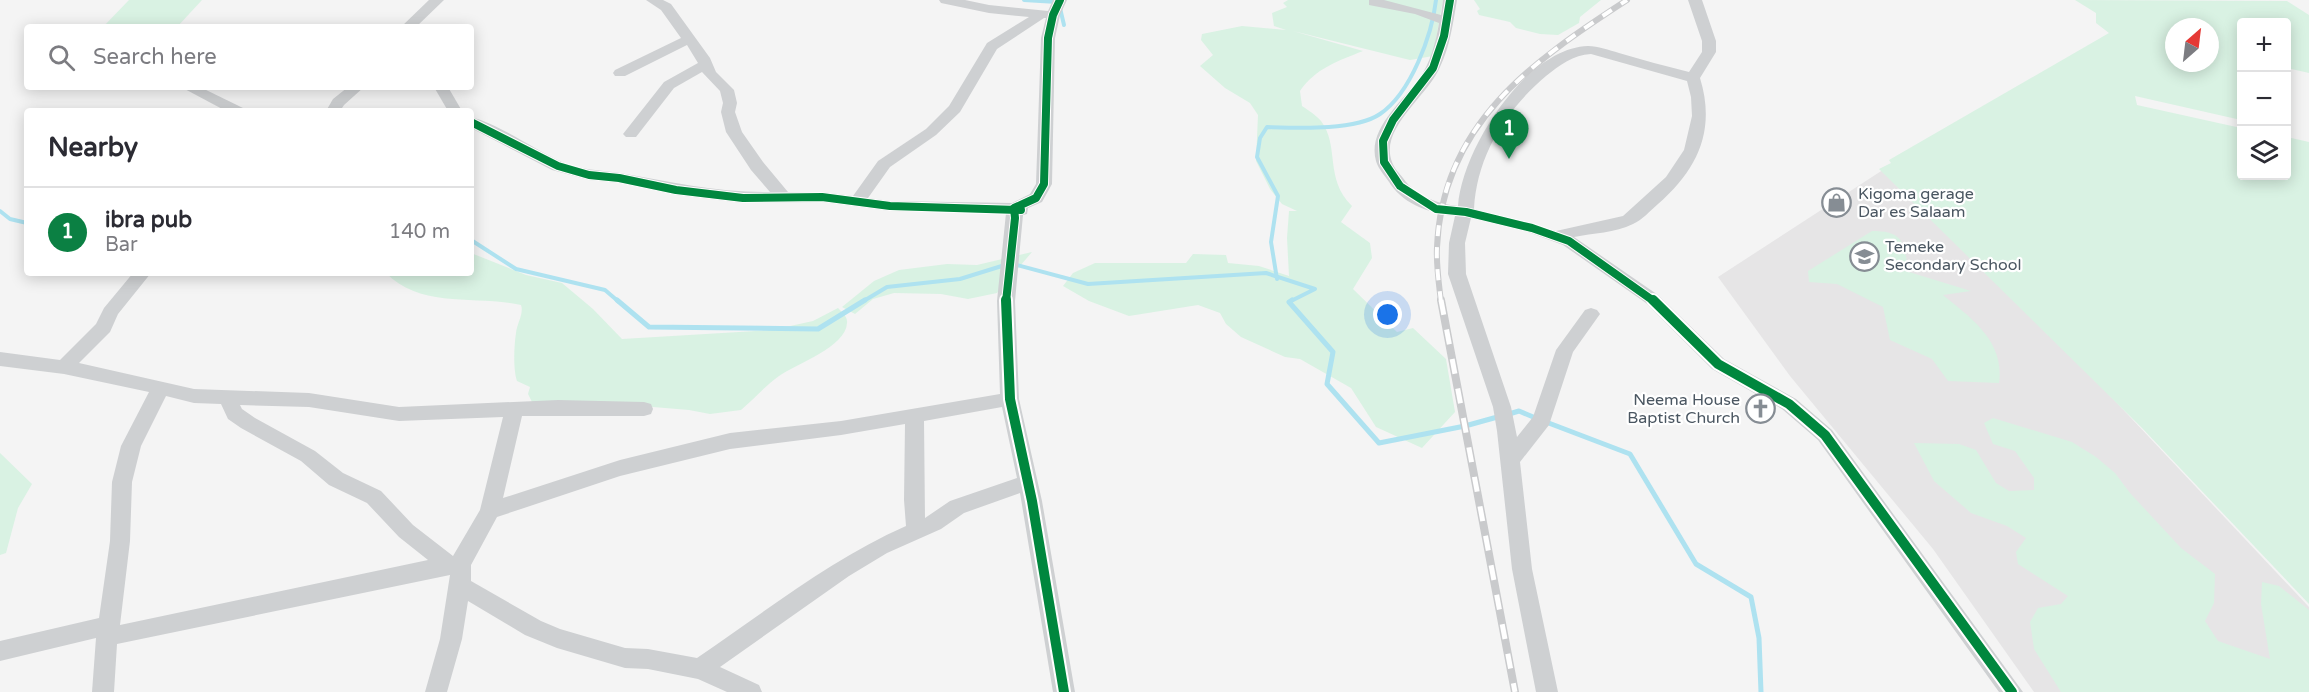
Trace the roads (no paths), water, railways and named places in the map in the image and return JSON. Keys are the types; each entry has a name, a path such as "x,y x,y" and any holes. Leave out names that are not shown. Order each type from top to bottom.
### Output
{"street":[{"path":"411,24 437,0"},
{"path":"946,0 981,8 1047,14"},
{"path":"859,200 884,164 931,132 955,109 992,46 1047,14 1060,0"},
{"path":"1450,0 1444,36 1433,68 1393,120 1383,141 1384,162 1400,186 1436,209 1465,211 1558,236 1581,249 1652,299 1718,364 1789,404 1825,435 2012,692"},
{"path":"1558,236 1572,230 1627,221 1657,199 1673,182 1698,139 1699,102 1693,78 1709,52 1709,41 1695,0"},
{"path":"662,1 706,64 710,74 724,86 729,95 728,112 734,132 757,166 783,197"},
{"path":"1374,2 1418,11 1446,21"},
{"path":"474,124 558,166 589,175 716,195 859,200 890,206 1017,209 1036,198 1044,184 1047,14"},
{"path":"620,73 689,39"},
{"path":"1547,692 1522,569 1507,431 1502,407 1457,274 1457,243 1470,182 1497,120 1523,91 1566,55 1592,50 1693,78"},
{"path":"631,134 669,85 706,64"},
{"path":"194,90 232,108"},
{"path":"335,108 338,102 353,90"},
{"path":"443,90 453,108"},
{"path":"1017,209 1006,301 1010,399 1028,482 1064,692"},
{"path":"64,367 104,327 110,312 140,276"},
{"path":"1509,462 1542,420 1565,350 1592,314"},
{"path":"0,359 64,367 194,396 228,399 309,400 399,414 558,407 644,409"},
{"path":"103,692 108,631 120,541 122,482 131,446 160,388"},
{"path":"228,399 235,414 308,456 336,479 374,497 406,531 455,564 460,586 451,639 436,692"},
{"path":"490,511 620,468 730,441 841,428 1010,399"},
{"path":"0,651 455,564 490,511 514,409"},
{"path":"914,414 916,438 912,492 917,529"},
{"path":"700,669 842,570 880,547 934,523 957,507 1028,482"},
{"path":"460,586 533,628 557,638 624,658 648,659 700,669 751,692"}],"waterway":[{"path":"1024,0 1057,2"},
{"path":"1277,276 1271,242 1278,196 1257,157 1260,138 1267,127 1341,126 1380,114 1401,92 1418,62 1430,30 1436,0"},
{"path":"1060,8 1064,25"},
{"path":"0,211 10,219 24,222"},
{"path":"474,242 516,269 605,290 619,302"},
{"path":"1013,264 1088,284 1266,273 1277,276"},
{"path":"862,302 887,287 960,279 1005,265"},
{"path":"1277,276 1315,289 1289,302"},
{"path":"617,300 649,327 818,329 865,300"},
{"path":"1289,302 1333,352 1327,384 1379,443 1465,426 1501,416"},
{"path":"1509,414 1519,411 1538,419"},
{"path":"1546,422 1630,454 1696,564 1751,597 1759,638 1761,692"}],"railway":[{"path":"1441,302 1437,247 1443,204 1456,165 1475,131 1499,100 1527,73 1558,47 1627,0"},
{"path":"1441,300 1515,692"}],"place":[{"name":"ibra pub","path":"1509,159"},
{"name":"Kigoma gerage Dar es Salaam","path":"1837,203"},
{"name":"Temeke Secondary School","path":"1864,256"},
{"name":"Neema House Baptist Church","path":"1761,409"}]}
